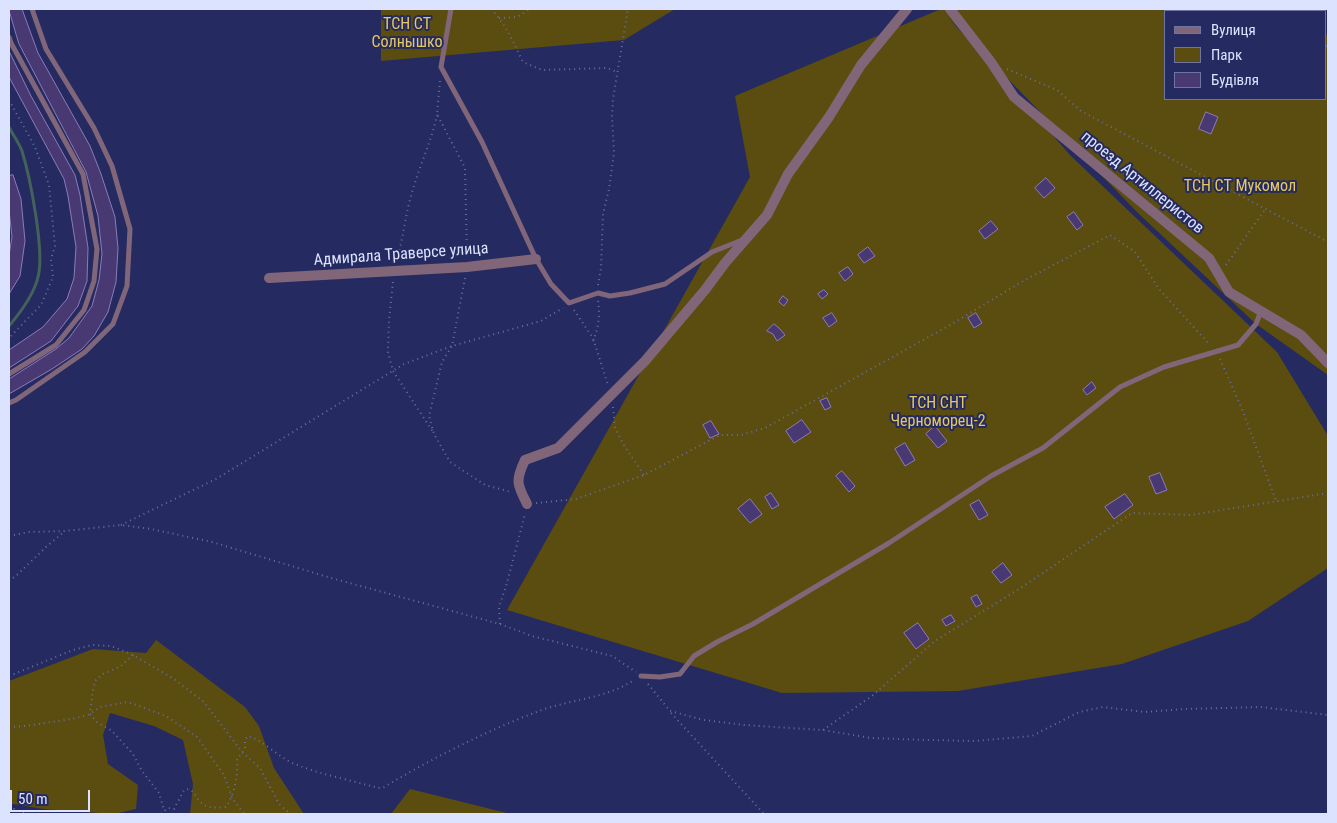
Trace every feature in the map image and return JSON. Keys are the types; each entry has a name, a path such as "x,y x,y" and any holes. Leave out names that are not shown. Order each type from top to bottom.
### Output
{"street":[{"path":"527,504 519,488 518,475 525,460 558,448 645,361 767,215 788,174 829,117 862,65 907,9"},
{"name":"проезд Артиллеристов","path":"950,9 991,62 1014,97 1210,258 1229,292 1301,335 1328,363"},
{"name":"Адмирала Траверсе улица","path":"269,278 467,267 536,259"}],"lane":[{"path":"9,403 85,352 113,324 127,286 128,277 130,229 112,166 94,128 46,49 32,9"},
{"path":"451,9 441,67 482,142 536,259 551,284 569,303 597,294 610,296 665,284 712,252 748,238"},
{"path":"9,36 11,43 83,174 97,249 94,282 84,310 56,345 9,374"},
{"path":"641,676 660,677 680,674 694,656 804,594 889,543 991,476 1043,448 1120,387 1164,367 1238,346 1256,324 1261,311"}],"path":[{"path":"491,9 513,38 523,62 542,70 607,68 617,72"},
{"path":"499,18 517,16 530,9"},
{"path":"594,342 600,315 597,294 601,268 603,214 614,153 612,116 617,72 628,9"},
{"path":"441,67 437,114 465,168 467,267 452,346 442,362 429,416 434,434 450,462 485,485 514,493"},
{"path":"1008,69 1057,90 1081,111 1328,242"},
{"path":"9,100 35,147 49,185 55,246 51,259 53,278 41,305 9,338"},
{"path":"1219,275 1266,208"},
{"path":"500,624 499,607 527,504 576,499 644,475 720,435 741,435 765,428 950,325 1025,280 1110,235 1135,252 1159,289 1216,351 1242,409 1276,501"},
{"path":"121,525 216,479 404,364 452,346 541,321 558,312 569,303 594,342 610,395 615,426 623,444 644,475"},
{"path":"823,730 872,696 935,641 1019,589 1132,513 1191,516 1328,493"},
{"path":"9,536 29,532 65,531 121,525 151,529 212,542 331,578 500,624 532,636 612,656 641,676 670,711 764,814"},
{"path":"9,581 65,531"},
{"path":"9,676 73,650 92,645 111,646 133,655 174,679 204,702 242,752 260,768 278,804 290,814"},
{"path":"133,655 121,666 103,674 96,680 93,688 90,714 97,722 112,731 133,754 142,771 159,794 164,810"},
{"path":"161,814 168,808 174,809 184,790 189,789 201,803 211,808 226,807 232,798 237,759 245,749 245,740 248,736 255,738 264,746 295,764 378,788 384,787 417,768 494,730 541,710 621,688 641,676"},
{"path":"9,727 76,718 90,714 100,707 128,702 166,716 197,737 224,775 232,798 244,814"},
{"path":"670,711 704,720 744,725 823,730 871,738 974,741 1032,736 1079,712 1103,707 1145,712 1261,707 1328,715"},
{"path":"9,811 14,809 26,814"}],"green space":[{"name":"ТСН СТ Солнышко","path":"381,9 675,9 624,40 381,61"},
{"name":"ТСН СНТ Черноморец-2","path":"941,9 1292,10 1164,10 1164,100 1327,100 1327,35 1328,375 1256,324 1138,213 947,16 1071,156 1277,352 1328,436 1328,568 1248,621 1122,664 958,691 782,693 507,610 750,177 735,96"},
{"path":"156,640 245,707 259,726 274,768 304,814 190,814 193,784 183,740 154,726 110,713 103,735 108,764 138,785 136,809 114,814 9,805 9,681 93,649 146,653"},
{"path":"410,789 511,814 391,814"}],"building":[{"path":"9,9 22,9 38,53 90,146 115,217 118,248 116,282 108,312 94,336 82,349 9,394 9,379 56,349 69,338 92,306 99,280 102,254 98,216 86,172 19,44"},
{"path":"9,51 31,96 75,175 88,248 87,281 78,306 51,341 9,368 9,350 43,327 67,299 74,278 76,247 64,179 9,77"},
{"path":"1206,112 1218,117 1211,134 1199,129"},
{"path":"13,175 21,199 25,241 20,276 9,294 9,255 12,237 9,210 9,176"},
{"path":"1046,178 1055,188 1044,198 1035,188"},
{"path":"1074,212 1083,225 1077,230 1067,217"},
{"path":"991,221 998,229 985,239 979,231"},
{"path":"868,247 875,256 864,263 858,255"},
{"path":"848,267 853,274 845,281 839,273"},
{"path":"824,290 828,294 822,299 818,294"},
{"path":"783,296 788,300 784,306 779,302"},
{"path":"832,313 837,321 829,327 823,318"},
{"path":"976,313 982,323 974,328 968,318"},
{"path":"774,324 785,335 777,341 773,334 767,331"},
{"path":"1092,382 1096,388 1087,395 1083,390"},
{"path":"827,398 831,407 825,410 820,401"},
{"path":"802,420 811,432 794,443 786,431"},
{"path":"711,421 719,434 710,438 703,425"},
{"path":"935,426 947,441 938,448 926,434"},
{"path":"905,443 915,460 905,466 895,449"},
{"path":"842,471 855,486 849,492 836,476"},
{"path":"1160,473 1167,490 1156,494 1149,477"},
{"path":"771,493 779,505 772,509 765,497"},
{"path":"1125,494 1133,505 1114,519 1105,507"},
{"path":"750,499 762,514 750,523 738,509"},
{"path":"979,500 988,515 979,520 970,505"},
{"path":"1003,563 1012,575 1001,583 992,572"},
{"path":"977,595 982,604 976,607 971,598"},
{"path":"951,615 955,621 946,626 942,620"},
{"path":"918,623 929,639 916,649 904,633"}],"waterway":[{"path":"9,127 22,151 29,178 40,250 38,277 33,290 9,326"}],"park label":[{"name":"ТСН СТ Мукомол","path":"1240,187"}]}
